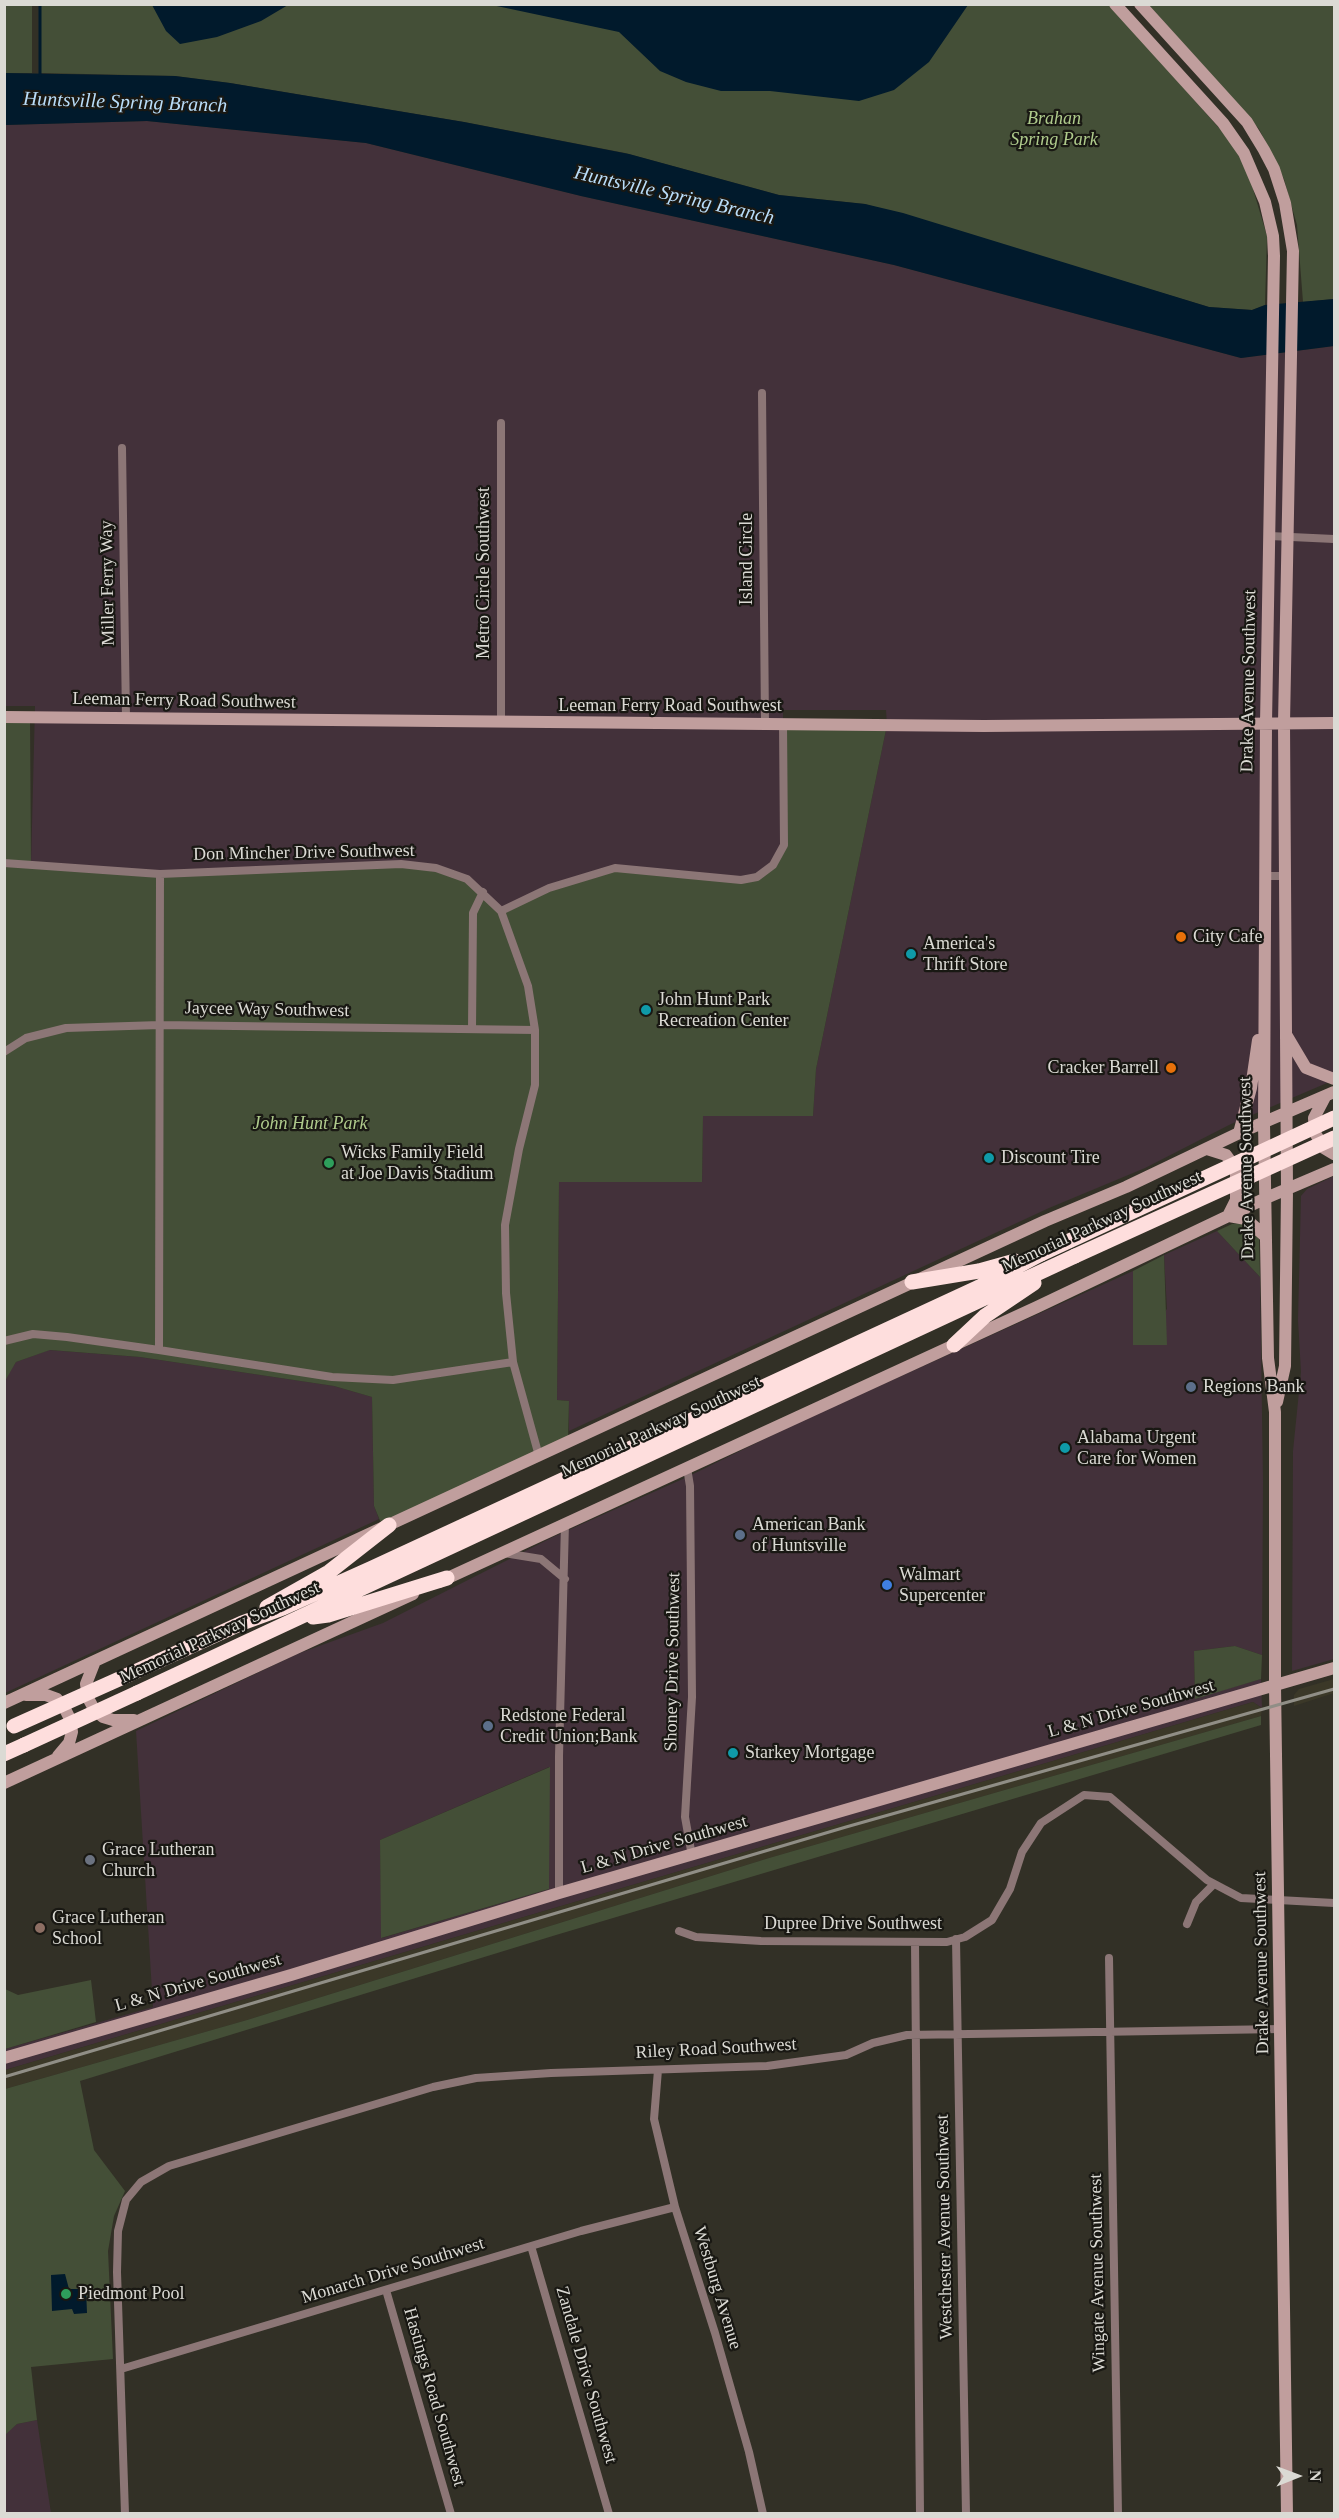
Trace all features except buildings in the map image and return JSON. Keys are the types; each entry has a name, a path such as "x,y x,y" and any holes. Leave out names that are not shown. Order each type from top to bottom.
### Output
{"highway":[{"name":"Memorial Parkway Southwest","path":"9,1729 242,1623 283,1608 372,1568 969,1292 1041,1254 1335,1118"},
{"name":"Memorial Parkway Southwest","path":"4,1754 1074,1256 1335,1138"},
{"path":"912,1282 979,1271 1041,1254"},
{"path":"954,1345 985,1316 1074,1256"},
{"path":"242,1623 328,1572 389,1525"},
{"path":"292,1621 328,1615 447,1578"}],"street":[{"name":"Drake Avenue Southwest","path":"1115,4 1223,123 1244,153 1258,182 1270,218 1274,256 1266,723 1264,1123 1268,1344 1275,1412 1275,1686 1287,2514"},
{"name":"Drake Avenue Southwest","path":"1140,4 1247,122 1274,169 1285,203 1293,251 1284,723 1287,1190 1285,1358 1275,1412"},
{"name":"Island Circle","path":"762,393 765,724"},
{"name":"Metro Circle Southwest","path":"501,423 501,723"},
{"name":"Miller Ferry Way","path":"122,448 126,718"},
{"path":"1270,536 1288,535 1335,539"},
{"name":"Leeman Ferry Road Southwest","path":"4,717 501,723 1226,725 1335,723"},
{"path":"501,911 549,888 615,868 741,880 757,877 773,865 784,845 783,724"},
{"path":"1265,839 1284,838"},
{"name":"Don Mincher Drive Southwest","path":"4,863 160,874 401,864 436,868 467,879 501,911 528,986 535,1030 535,1085 519,1149 505,1225 506,1293 513,1362 539,1456"},
{"path":"159,1350 160,874"},
{"path":"1265,876 1285,876"},
{"path":"472,1029 472,913 483,892"},
{"path":"1239,1133 1251,1088 1265,997"},
{"name":"Jaycee Way Southwest","path":"4,1052 26,1038 66,1028 160,1025 535,1030"},
{"path":"1285,1033 1306,1068 1335,1079"},
{"path":"4,1703 912,1282 1330,1094"},
{"path":"1330,1094 1314,1118 1315,1133 1324,1148 1335,1154"},
{"path":"1207,1149 1226,1155 1236,1169 1236,1200 1227,1216"},
{"path":"4,1783 954,1345 1266,1198 1335,1169"},
{"path":"1227,1216 1246,1219 1266,1237"},
{"path":"4,1341 33,1334 67,1337 333,1377 393,1380 513,1362"},
{"path":"1268,1344 1271,1352 1285,1358"},
{"name":"Shoney Drive Southwest","path":"687,1468 690,1486 692,1697 685,1817 692,1856"},
{"path":"559,1893 559,1756 565,1523"},
{"path":"504,1553 541,1559 565,1579"},
{"path":"94,1661 86,1684 88,1698 94,1709 103,1717 113,1720 142,1719"},
{"name":"L & N Drive Southwest","path":"4,2058 291,1975 559,1893 1335,1668"},
{"path":"20,1695 46,1695 57,1699 65,1709 70,1719 72,1732 69,1743 56,1759"},
{"name":"Dupree Drive Southwest","path":"679,1931 696,1937 761,1941 947,1942 965,1937 992,1920 1010,1889 1022,1852 1041,1823 1084,1795 1110,1797 1207,1880 1241,1898 1335,1903"},
{"path":"1187,1924 1196,1902 1214,1884"},
{"name":"Westchester Avenue Southwest","path":"956,1939 966,2514"},
{"name":"Westchester Avenue Southwest","path":"915,1942 920,2514"},
{"name":"Wingate Avenue Southwest","path":"1109,1958 1118,2514"},
{"name":"Riley Road Southwest","path":"125,2514 117,2272 118,2231 126,2200 141,2182 162,2170 222,2148 433,2086 476,2078 767,2066 846,2055 873,2043 915,2034 1281,2029"},
{"name":"Westburg Avenue","path":"658,2070 654,2119 675,2207 716,2333 754,2472 763,2514"},
{"name":"Monarch Drive Southwest","path":"121,2370 531,2246 675,2207"},
{"name":"Zandale Drive Southwest","path":"531,2246 609,2514"},
{"name":"Hastings Road Southwest","path":"386,2290 451,2514"}],"shaded area":[{"path":"147,121 366,143 581,196 894,265 1241,358 1334,346 1334,1080 1231,1124 1145,1168 1049,1208 569,1431 569,1401 557,1400 559,1182 702,1182 703,1116 813,1116 816,1069 887,725 886,710 783,710 784,845 773,865 757,877 501,911 160,874 31,865 35,706 4,706 4,125"},
{"path":"1334,1176 1334,1659 1292,1671 1293,1451 1301,1372 1298,1320 1301,1196 1307,1189"},
{"path":"1217,1231 1260,1277 1263,1482 1262,1655 1235,1646 1194,1651 1195,1698 1261,1679 1262,1708 1253,1702 5,2070 5,2049 153,2007 136,1731 297,1654 383,1623 553,1537 1133,1271 1133,1345 1167,1309 1164,1255","holes":["549,1767 549,1889 382,1938 380,1840"]},
{"path":"49,1350 140,1357 334,1386 372,1397 374,1506 379,1519 5,1693 4,1381 16,1362"},
{"path":"1334,1679 1334,1693 1294,1706 1294,1695 1299,1689"},
{"path":"1253,1702 1262,1708 1261,1716 769,1858 247,2020 5,2089 5,2070"},
{"path":"37,2420 51,2513 5,2513 4,2435 17,2424"}],"green space":[{"path":"4,5 32,5 32,73 5,73"},
{"name":"Brahan Spring Park","path":"40,5 1110,5 1227,137 1247,169 1267,236 1265,305 1252,310 1209,307 865,204 779,195 625,153 464,122 175,76 40,73"},
{"path":"1149,5 1334,5 1334,299 1303,302 1297,225 1284,179 1272,154 1259,129"},
{"name":"John Hunt Park","path":"5,717 30,717 31,865 160,874 401,864 467,879 501,911 549,888 615,868 741,880 773,865 784,845 783,724 887,725 816,1069 813,1116 703,1116 702,1182 559,1182 557,1400 569,1401 568,1442 383,1528 374,1506 372,1397 334,1386 140,1357 50,1350 16,1362 5,1381"},
{"path":"1240,1223 1257,1232 1260,1277 1217,1231"},
{"path":"1164,1255 1167,1345 1133,1345 1133,1271"},
{"path":"1235,1646 1262,1655 1261,1679 1195,1699 1194,1651"},
{"path":"1261,1716 1261,1725 556,1935 80,2081 94,2150 125,2191 114,2216 108,2251 113,2359 31,2367 37,2420 17,2424 5,2435 5,2089 247,2020 769,1858"},
{"path":"550,1767 549,1889 381,1938 380,1840"},
{"path":"91,1980 96,2022 5,2049 5,1989 18,1995"}],"water":[{"path":"152,5 288,5 261,21 217,37 180,44 166,31"},
{"path":"492,5 968,5 929,62 894,90 859,101 770,91 721,91 686,82 660,71 619,32"},
{"name":"Huntsville Spring Branch","path":"4,73 175,76 230,83 464,122 629,154 779,195 865,204 903,213 1209,307 1252,310 1265,305 1334,299 1334,346 1241,358 894,265 581,196 366,143 147,121 5,125"},
{"path":"65,2274 69,2289 86,2289 87,2313 74,2314 72,2309 52,2311 51,2275"}],"waterway":[{"path":"40,4 40,75"}],"railway":[{"path":"4,2077 846,1827 1334,1689"}],"place":[{"name":"City Cafe","path":"1181,937"},
{"name":"America's Thrift Store","path":"911,954"},
{"name":"John Hunt Park Recreation Center","path":"646,1010"},
{"name":"Cracker Barrell","path":"1171,1068"},
{"name":"Discount Tire","path":"989,1158"},
{"name":"Wicks Family Field at Joe Davis Stadium","path":"329,1163"},
{"name":"Regions Bank","path":"1191,1387"},
{"name":"Alabama Urgent Care for Women","path":"1065,1448"},
{"name":"American Bank of Huntsville","path":"740,1535"},
{"name":"Walmart Supercenter","path":"887,1585"},
{"name":"Redstone Federal Credit Union;Bank","path":"488,1726"},
{"name":"Starkey Mortgage","path":"733,1753"},
{"name":"Grace Lutheran Church","path":"90,1860"},
{"name":"Grace Lutheran School","path":"40,1928"},
{"name":"Piedmont Pool","path":"66,2294"}]}
